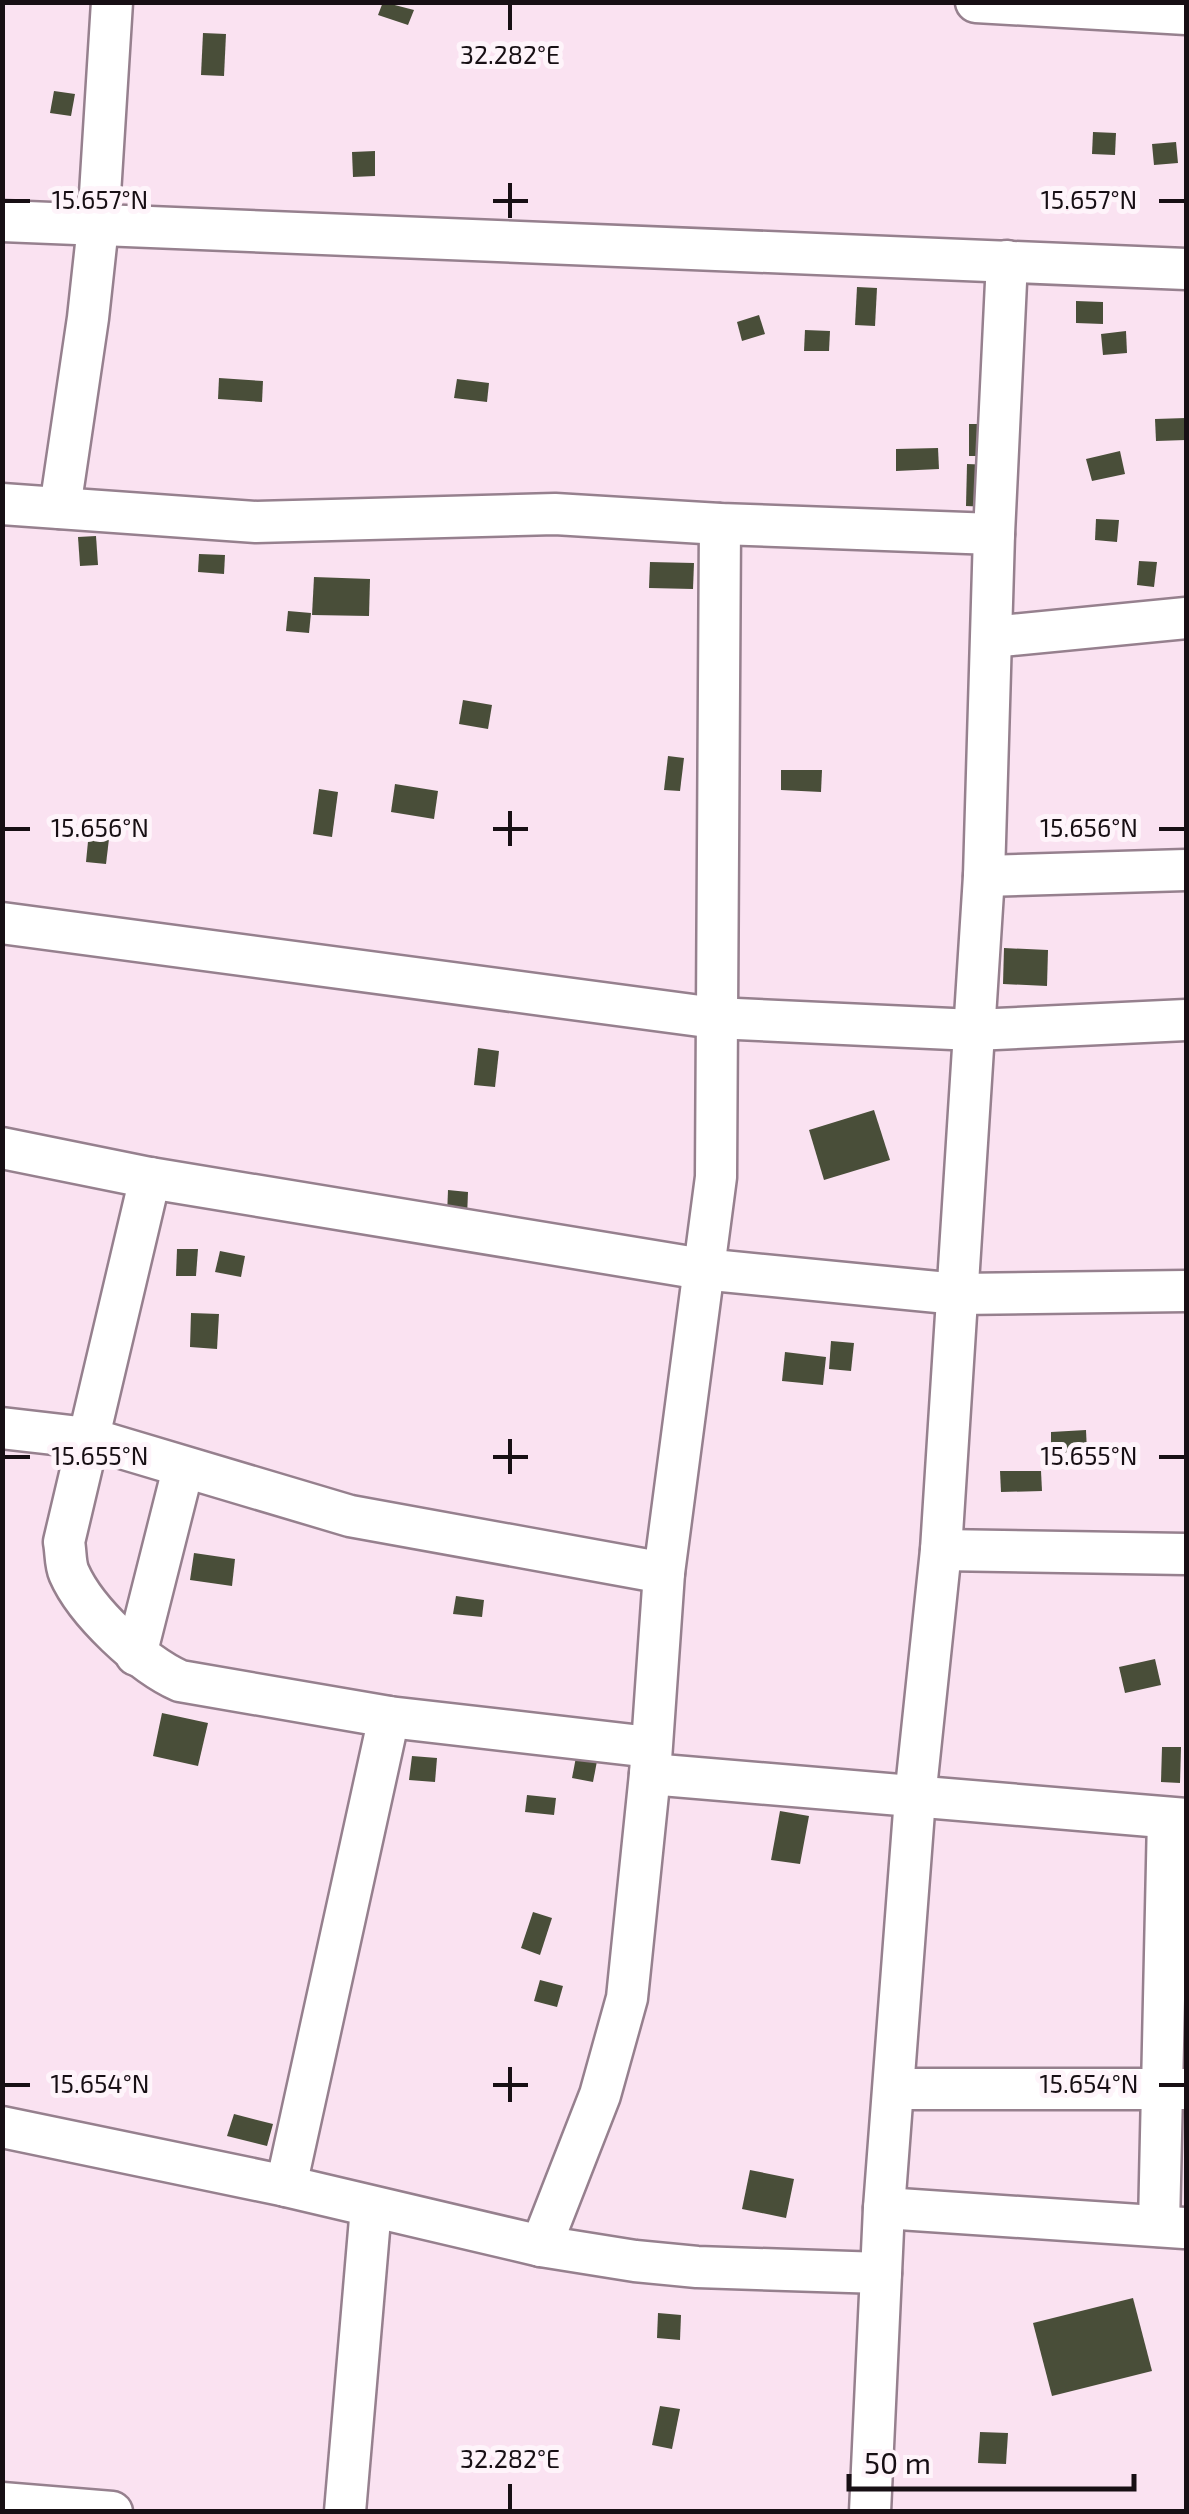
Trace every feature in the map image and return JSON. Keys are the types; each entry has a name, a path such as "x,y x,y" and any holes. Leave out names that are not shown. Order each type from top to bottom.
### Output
{"street":[{"path":"60,508 98,226 112,2"},
{"path":"976,2 1186,14"},
{"path":"2,221 1186,270"},
{"path":"870,2512 884,2208 915,1798 941,1550 984,876 1007,261"},
{"path":"2,504 256,522 555,514 994,534"},
{"path":"542,2246 600,2096 627,1998 664,1573 716,1177 720,524"},
{"path":"992,636 1186,618"},
{"path":"984,876 1186,870"},
{"path":"2,923 716,1018 974,1030 1186,1020"},
{"path":"2,1148 150,1178 702,1269 958,1294 1186,1291"},
{"path":"150,1178 64,1542 68,1570 80,1593 136,1655 158,1671 180,1681 650,1760 915,1798 1177,1819 1173,2227 884,2208"},
{"path":"2,1428 88,1438 183,1469 368,1520 664,1573"},
{"path":"136,1655 183,1469"},
{"path":"941,1550 1186,1554"},
{"path":"286,2186 389,1717"},
{"path":"894,2088 1174,2088"},
{"path":"2,2126 286,2186 542,2246 697,2267 881,2272"},
{"path":"345,2512 371,2206"},
{"path":"2,2503 112,2512"}],"building":[{"path":"383,2 414,10 408,25 378,15"},
{"path":"203,33 226,34 224,76 201,75"},
{"path":"54,91 75,94 71,116 50,113"},
{"path":"1093,132 1116,133 1115,155 1092,154"},
{"path":"1176,142 1178,163 1154,165 1152,144"},
{"path":"375,151 375,176 353,177 352,152"},
{"path":"857,287 877,288 875,326 855,325"},
{"path":"1076,301 1103,302 1103,324 1076,323"},
{"path":"759,315 765,334 742,341 737,322"},
{"path":"805,330 830,331 829,351 804,351"},
{"path":"1126,331 1127,353 1103,355 1101,334"},
{"path":"219,378 263,381 262,402 218,399"},
{"path":"457,379 489,383 487,402 454,398"},
{"path":"1186,418 1186,440 1156,441 1155,419"},
{"path":"969,424 990,424 990,456 969,456"},
{"path":"938,448 939,469 896,471 896,449"},
{"path":"1120,451 1125,474 1092,481 1086,459"},
{"path":"967,464 992,465 990,507 966,506"},
{"path":"1096,519 1119,520 1117,542 1095,540"},
{"path":"96,536 98,565 80,566 78,537"},
{"path":"199,554 225,555 224,574 198,572"},
{"path":"1139,561 1157,562 1154,587 1137,585"},
{"path":"650,562 694,563 693,589 649,588"},
{"path":"314,577 370,579 369,616 312,615"},
{"path":"288,611 311,613 309,633 286,631"},
{"path":"463,700 492,705 488,729 459,724"},
{"path":"668,756 684,758 680,791 664,790"},
{"path":"781,770 822,770 821,792 781,790"},
{"path":"395,784 438,791 434,819 391,812"},
{"path":"319,789 338,792 332,837 313,834"},
{"path":"90,821 111,822 106,864 86,862"},
{"path":"1004,948 1048,950 1047,986 1003,984"},
{"path":"478,1048 499,1051 495,1087 474,1085"},
{"path":"874,1110 890,1160 824,1180 809,1130"},
{"path":"448,1190 468,1192 467,1217 447,1216"},
{"path":"177,1249 198,1249 196,1276 176,1276"},
{"path":"220,1251 245,1256 241,1277 215,1272"},
{"path":"191,1313 219,1314 217,1349 190,1347"},
{"path":"831,1341 854,1343 851,1371 829,1369"},
{"path":"785,1352 826,1357 823,1385 782,1381"},
{"path":"1086,1430 1087,1452 1051,1453 1051,1432"},
{"path":"1000,1471 1041,1471 1042,1491 1001,1492"},
{"path":"194,1553 235,1559 232,1586 190,1580"},
{"path":"456,1596 484,1600 482,1617 453,1614"},
{"path":"1155,1659 1161,1685 1125,1693 1119,1667"},
{"path":"162,1713 208,1723 198,1766 153,1756"},
{"path":"1162,1747 1181,1747 1180,1783 1161,1782"},
{"path":"577,1752 598,1756 593,1782 572,1778"},
{"path":"412,1756 437,1758 435,1782 409,1780"},
{"path":"527,1795 556,1798 554,1815 525,1812"},
{"path":"780,1811 809,1816 800,1864 771,1860"},
{"path":"533,1912 552,1918 540,1955 521,1948"},
{"path":"540,1980 563,1986 557,2007 534,2001"},
{"path":"234,2114 273,2124 267,2146 227,2136"},
{"path":"750,2170 794,2179 786,2218 742,2209"},
{"path":"1133,2298 1152,2371 1052,2396 1033,2323"},
{"path":"658,2313 681,2315 680,2340 657,2338"},
{"path":"660,2406 680,2409 672,2449 652,2445"},
{"path":"980,2432 1008,2433 1006,2464 978,2463"}]}
